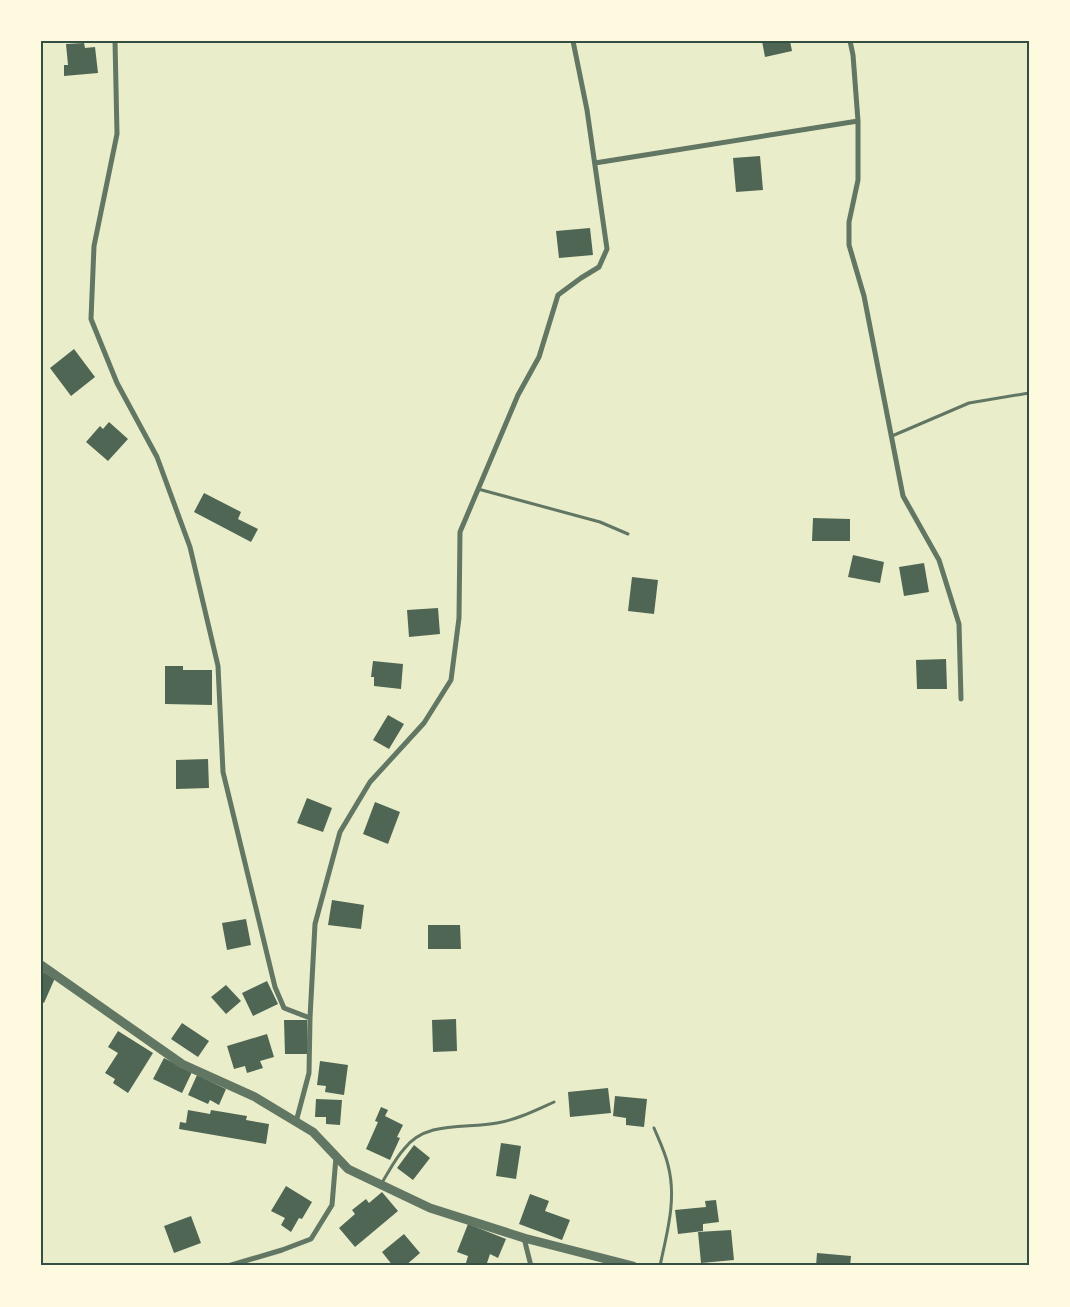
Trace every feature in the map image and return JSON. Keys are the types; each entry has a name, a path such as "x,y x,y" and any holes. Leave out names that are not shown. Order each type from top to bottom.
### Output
{"street":[{"path":"115,41 117,134 94,246 91,319 117,383 157,458 190,547 218,666 223,772 275,988 284,1008 310,1018"},
{"path":"296,1122 309,1073 315,924 340,832 370,782 424,723 451,680 459,618 460,532 518,395 539,357 558,295 600,267 607,249 587,110 573,41"},
{"path":"850,41 854,54 858,120 858,180 849,222 849,245 864,296 903,496 940,560 959,624 961,699"},
{"path":"595,163 858,120"},
{"path":"41,965 182,1064 255,1097 313,1132 348,1169 430,1208 524,1238 633,1266"},
{"path":"228,1266 311,1239 332,1205 336,1157"},
{"path":"524,1238 531,1266"}],"lane":[{"path":"891,436 970,403 1029,393"},
{"path":"477,488 600,522 628,534"},
{"path":"381,1185 404,1148 421,1135 441,1128 494,1124 508,1121 554,1102"},
{"path":"654,1128 667,1160 672,1190 671,1214 660,1266"}],"building":[{"path":"762,41 790,41 792,51 765,57"},
{"path":"84,43 85,48 95,47 98,73 64,76 64,65 68,65 66,44"},
{"path":"760,156 763,190 736,192 733,158"},
{"path":"590,228 593,255 559,258 556,231"},
{"path":"74,349 95,377 71,396 50,368"},
{"path":"109,422 128,439 108,461 86,442 100,426 103,429"},
{"path":"204,493 241,512 238,519 258,529 251,542 194,512"},
{"path":"813,518 850,519 850,541 812,541"},
{"path":"853,555 884,562 880,583 848,577"},
{"path":"924,563 929,592 904,596 899,567"},
{"path":"632,577 658,580 654,614 628,611"},
{"path":"438,608 440,634 409,637 407,610"},
{"path":"946,659 947,689 917,689 916,660"},
{"path":"373,661 403,664 401,689 374,686 374,677 371,677"},
{"path":"165,666 183,666 183,670 212,670 212,705 165,704"},
{"path":"388,715 404,724 389,749 373,740"},
{"path":"208,759 209,788 176,789 176,760"},
{"path":"307,798 332,808 323,832 297,823"},
{"path":"375,802 400,812 388,844 363,834"},
{"path":"332,900 364,905 361,929 328,925"},
{"path":"246,919 251,945 227,950 222,923"},
{"path":"428,925 460,925 461,949 428,949"},
{"path":"41,971 55,978 44,1003 41,1001"},
{"path":"267,981 278,1004 253,1016 242,993"},
{"path":"226,985 241,1001 226,1014 211,997"},
{"path":"456,1019 457,1051 433,1052 432,1020"},
{"path":"284,1020 307,1020 308,1054 285,1054"},
{"path":"182,1023 209,1041 198,1057 171,1039"},
{"path":"118,1031 153,1053 128,1093 113,1083 115,1079 105,1073 118,1053 108,1047"},
{"path":"267,1034 274,1057 260,1061 263,1068 247,1073 245,1066 234,1069 227,1046"},
{"path":"164,1058 192,1072 182,1093 153,1079"},
{"path":"320,1061 348,1065 344,1095 325,1092 326,1086 317,1085"},
{"path":"197,1075 226,1089 219,1105 210,1100 208,1104 188,1095"},
{"path":"608,1088 611,1113 570,1117 568,1092"},
{"path":"615,1096 647,1099 644,1127 626,1125 626,1118 613,1116"},
{"path":"316,1099 342,1100 340,1125 326,1124 326,1117 315,1117"},
{"path":"381,1107 388,1110 385,1116 403,1125 397,1137 400,1138 390,1160 366,1149 378,1122 375,1121"},
{"path":"188,1110 210,1114 211,1110 247,1116 246,1120 269,1124 266,1144 179,1129 180,1122 186,1123"},
{"path":"501,1143 521,1146 516,1179 496,1176"},
{"path":"414,1145 430,1158 413,1180 397,1168"},
{"path":"286,1186 312,1202 302,1219 299,1218 291,1232 281,1225 285,1218 271,1211"},
{"path":"382,1192 398,1211 355,1247 339,1228 355,1214 352,1210 366,1199 369,1203"},
{"path":"530,1194 549,1201 545,1211 570,1220 562,1240 519,1224"},
{"path":"716,1200 719,1222 703,1224 703,1231 678,1234 675,1210 706,1207 705,1201"},
{"path":"191,1216 201,1243 174,1253 164,1226"},
{"path":"468,1224 506,1239 498,1258 490,1254 486,1266 474,1266 466,1263 468,1256 457,1252"},
{"path":"731,1230 734,1260 701,1263 698,1232"},
{"path":"404,1234 420,1253 405,1266 393,1266 382,1252"},
{"path":"817,1253 851,1256 850,1266 816,1266"}]}
